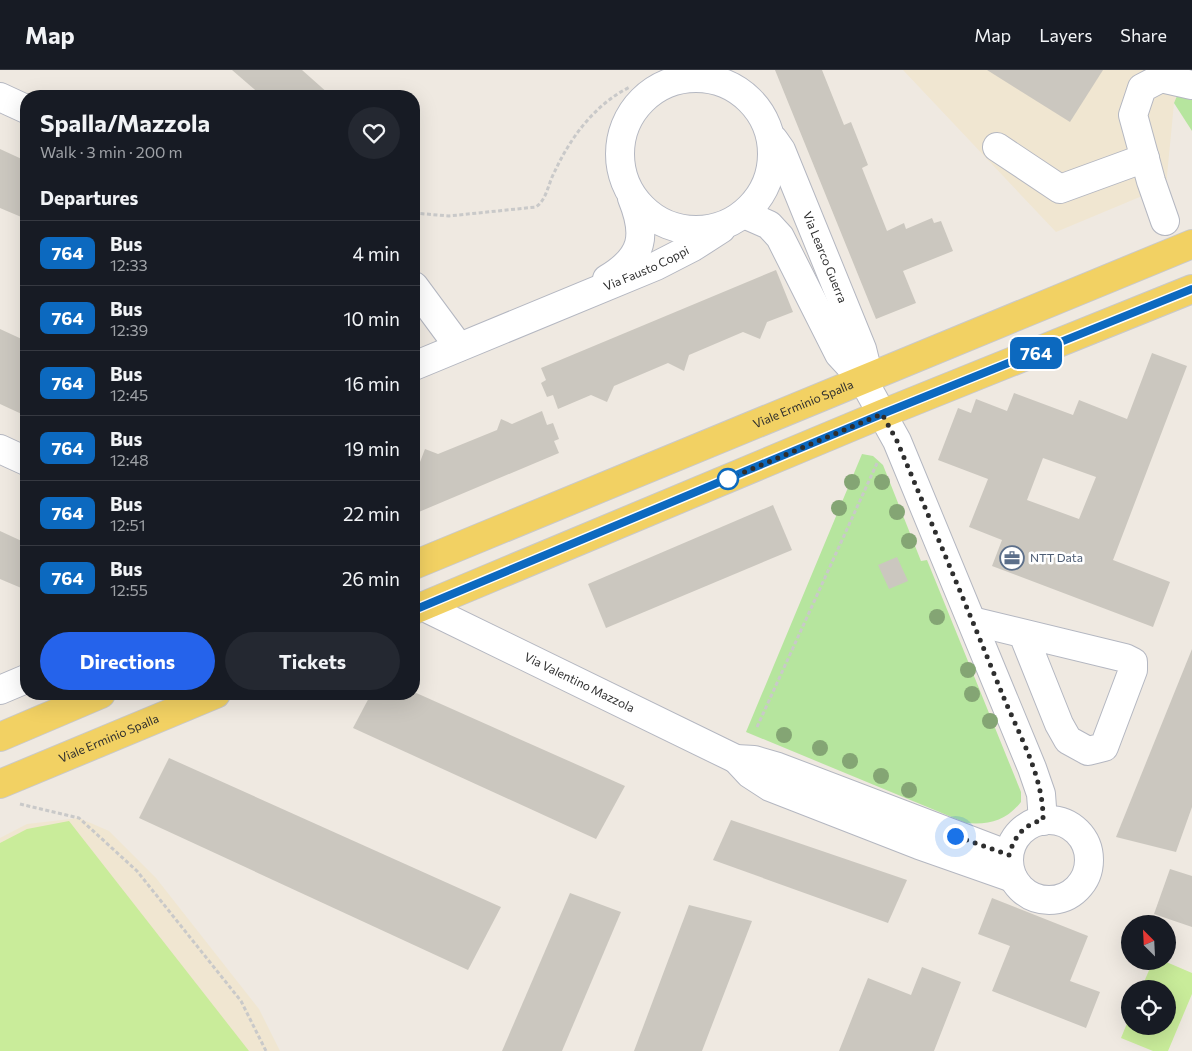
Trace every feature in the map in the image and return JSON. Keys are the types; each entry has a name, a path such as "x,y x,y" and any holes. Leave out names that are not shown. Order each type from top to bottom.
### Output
{"main road":[{"name":"Viale Erminio Spalla","path":"420,563 1192,244"},
{"path":"420,607 882,414 1192,289"},
{"path":"0,737 87,700"},
{"name":"Viale Erminio Spalla","path":"9,794 204,700"}],"street":[{"path":"744,70 753,103"},
{"path":"689,74 723,82 745,94 753,103 764,118 772,137 773,158 769,178 759,198 735,219 706,230 673,227 655,220 632,197 620,162 622,138 626,125 639,104 652,92 689,74"},
{"path":"1165,221 1133,115 1142,88 1161,78 1192,86"},
{"path":"0,97 20,105"},
{"name":"Via Learco Guerra","path":"772,137 781,150 862,349 864,361 863,380"},
{"path":"997,147 1060,189 1145,158"},
{"name":"Via Fausto Coppi","path":"564,303 616,273 633,256 639,242 641,220 632,197"},
{"name":"Via Fausto Coppi","path":"420,363 656,266 693,248 735,219"},
{"name":"Via Learco Guerra","path":"735,219 769,226 780,237 839,354 863,380 897,441 1032,768 1041,794 1043,820"},
{"path":"420,294 459,347"},
{"path":"0,449 20,458"},
{"name":"Via Valentino Mazzola","path":"420,609 736,759 754,760 778,767 934,839 1011,867"},
{"path":"972,621 1125,658 1133,662 1133,670 1104,747 1088,751 1068,740 1053,711 1023,634"},
{"path":"0,690 20,682"},
{"path":"1043,820 1064,823 1075,829 1084,839 1089,858 1086,876 1078,887 1068,895 1056,900 1043,900 1030,895 1020,888 1011,867 1018,834 1028,826 1043,820"}],"path":[{"path":"420,214 449,216 536,207 543,200 554,172 570,143 588,120 615,95 630,88"},
{"path":"757,727 878,459"},
{"path":"9,794 79,818 137,871 241,1001 266,1051"}],"shaded area":[{"path":"903,70 1188,70 1174,103 1166,186 1056,232"},
{"path":"79,818 109,831 156,878 259,1009 280,1051 0,1051 0,838 27,824"}],"green space":[{"path":"1188,70 1192,70 1192,131 1174,103"},
{"path":"862,454 873,456 883,465 921,561 927,560 1021,792 1021,802 1003,818 990,822 966,823 746,732"},
{"path":"69,821 249,1051 0,1051 0,843 27,829"},
{"path":"1176,966 1192,973 1192,994 1176,1032 1176,980 1145,980 1149,970 1176,970"},
{"path":"1122,1035 1175,1035 1168,1051 1153,1051 1121,1038"}],"building":[{"path":"232,70 302,70 324,90 255,90"},
{"path":"775,70 822,70 844,125 851,122 868,165 862,168 887,231 904,223 906,229 932,218 934,223 941,221 953,251 903,271 916,303 876,319"},
{"path":"987,70 1103,70 1070,122"},
{"path":"0,149 20,158 20,216 0,208"},
{"path":"776,270 793,312 767,322 760,339 743,332 689,355 684,371 668,363 614,386 607,402 591,395 558,409 553,395 547,397 541,383 546,380 541,368"},
{"path":"0,329 20,338 20,413 0,404"},
{"path":"1152,353 1187,366 1113,560 1170,582 1153,627 992,566 1002,540 969,527 988,479 938,460 958,408 971,413 976,399 1007,411 1014,393 1073,415 1079,400 1127,419","holes":["1043,458 1096,477 1079,519 1027,500"]},
{"path":"542,411 547,425 553,423 559,439 554,441 559,453 420,511 420,462 425,449 438,454 497,430 501,419 512,424"},
{"path":"773,505 792,550 606,628 588,584"},
{"path":"0,531 20,540 20,587 0,579"},
{"path":"897,557 908,581 889,589 878,565"},
{"path":"1192,649 1192,807 1176,852 1116,837"},
{"path":"420,695 625,786 596,839 353,728 368,700 420,700"},
{"path":"169,758 501,907 468,970 139,818"},
{"path":"731,820 907,880 888,923 713,860"},
{"path":"1170,869 1192,876 1192,927 1176,922 1176,915 1154,914"},
{"path":"570,893 621,912 562,1051 502,1051"},
{"path":"992,898 1088,936 1070,981 1100,992 1086,1028 992,991 1010,946 978,934"},
{"path":"689,905 752,921 702,1051 634,1051"},
{"path":"922,967 961,982 934,1051 839,1051 868,978 911,995"}],"bus line":[{"name":"764","path":"420,608 843,432 882,414 954,387 1192,289"}],"place":[{"name":"NTT Data","path":"1012,558"}],"route":[{"path":"728,479 882,414 897,441 1041,794 1043,820 1028,826 1018,834 1012,844 1009,855 955,836"}]}
